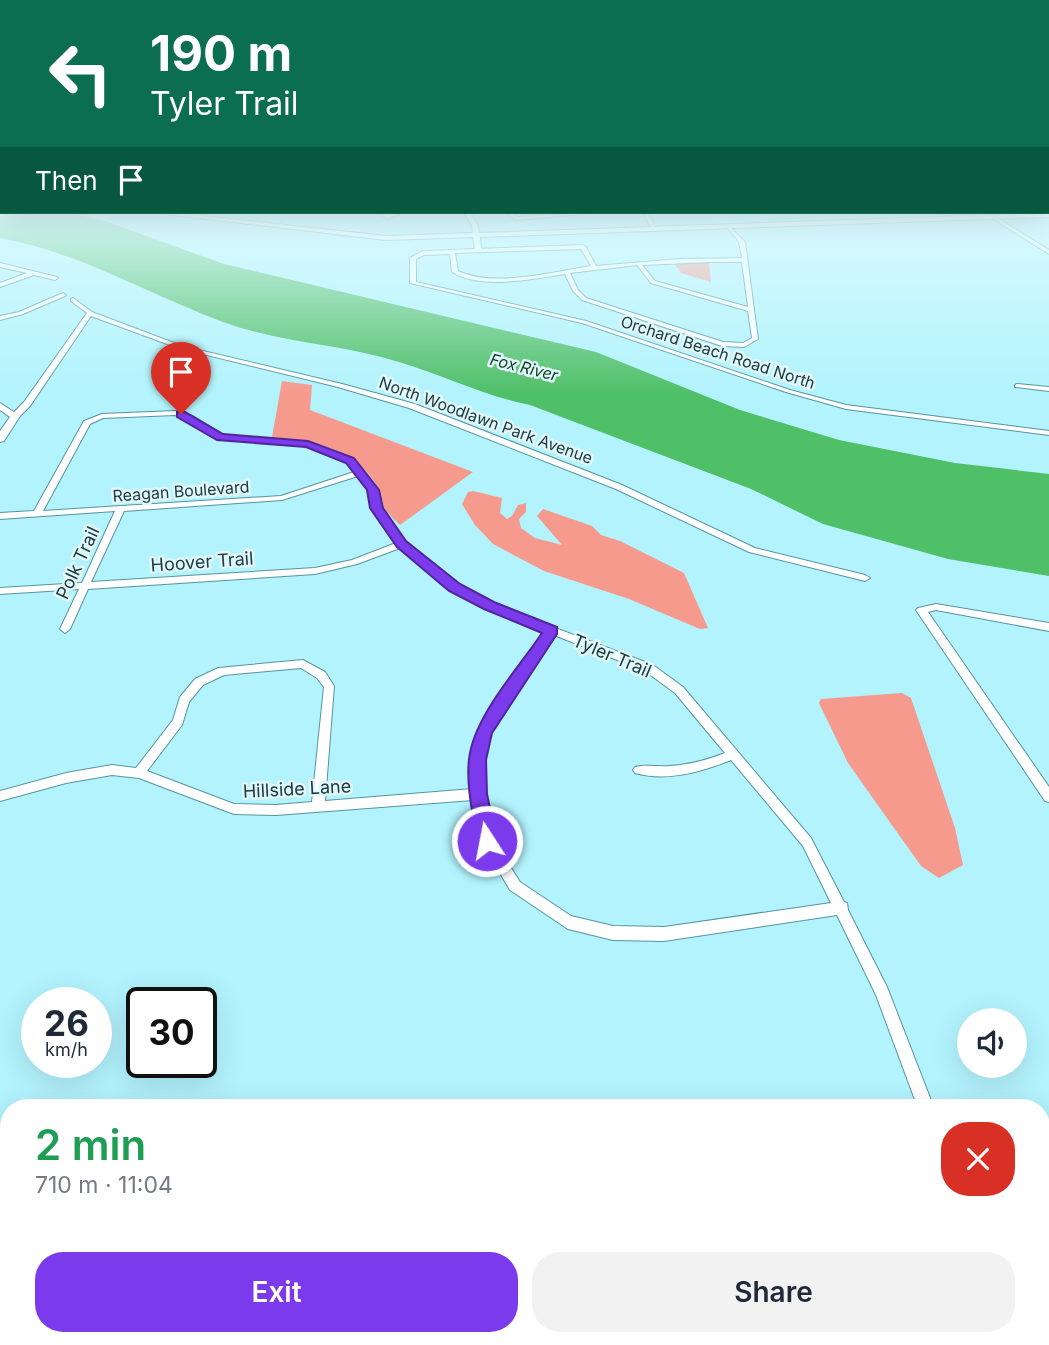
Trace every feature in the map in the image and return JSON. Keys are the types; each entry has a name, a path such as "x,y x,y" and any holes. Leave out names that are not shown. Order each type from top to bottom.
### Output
{"street":[{"path":"16,269 55,278"},
{"name":"Orchard Beach Road North","path":"413,269 413,283 419,286 584,322 846,408 1049,433"},
{"path":"455,269 455,272 466,278 567,273 586,269"},
{"path":"643,269 653,282 751,310"},
{"path":"567,273 576,291 584,299 722,344 744,345 755,339 745,269"},
{"path":"0,285 33,273"},
{"path":"0,318 21,313 63,295"},
{"path":"0,439 90,313 73,300"},
{"name":"North Woodlawn Park Avenue","path":"90,313 99,313 180,347 340,385 412,406 619,487 752,550 865,578"},
{"path":"1017,386 1049,389"},
{"path":"0,406 15,416"},
{"name":"Tyler Trail","path":"37,514 87,423 93,418 176,413 190,418 221,437 308,444 350,461 373,490 377,508 401,544 454,588 489,606 649,668 679,690 807,842 882,992 923,1099"},
{"name":"Reagan Boulevard","path":"0,516 282,498 359,473"},
{"name":"Polk Trail","path":"65,629 120,510"},
{"name":"Hoover Trail","path":"0,591 315,570 354,562 401,544"},
{"path":"1049,627 936,607 921,610 1049,797"},
{"path":"552,631 484,731 478,760 478,794 487,841 515,886 568,922 613,933 664,934 842,908"},
{"path":"139,773 178,722 184,700 199,682 222,671 303,664 321,675 329,686 318,807"},
{"path":"639,770 668,773 692,771 732,755"},
{"name":"Hillside Lane","path":"0,796 112,770 139,773 234,809 318,807 478,794"}],"shaded area":[{"path":"678,269 710,269 711,282 681,273"},
{"path":"282,381 312,385 310,410 473,472 400,525 385,509 379,489 369,475 346,455 304,441 272,437"},
{"path":"468,492 502,498 500,513 507,519 518,505 526,503 526,512 519,519 521,528 535,538 562,545 537,516 543,509 592,526 601,535 620,541 684,573 708,628 700,629 629,599 544,571 493,544 475,525 462,504"},
{"path":"902,693 911,698 955,828 963,865 939,878 921,866 848,763 819,703 821,699"}],"water":[{"name":"Fox River","path":"99,269 244,269 596,352 740,410 839,440 955,463 1049,474 1049,576 948,559 823,524 751,489 530,405 377,356 267,335 195,311"}],"route":[{"path":"181,414 194,420 211,434 221,437 308,444 350,461 373,490 377,508 401,544 454,588 489,606 552,631 484,731 478,760 478,794 487,841"}]}
